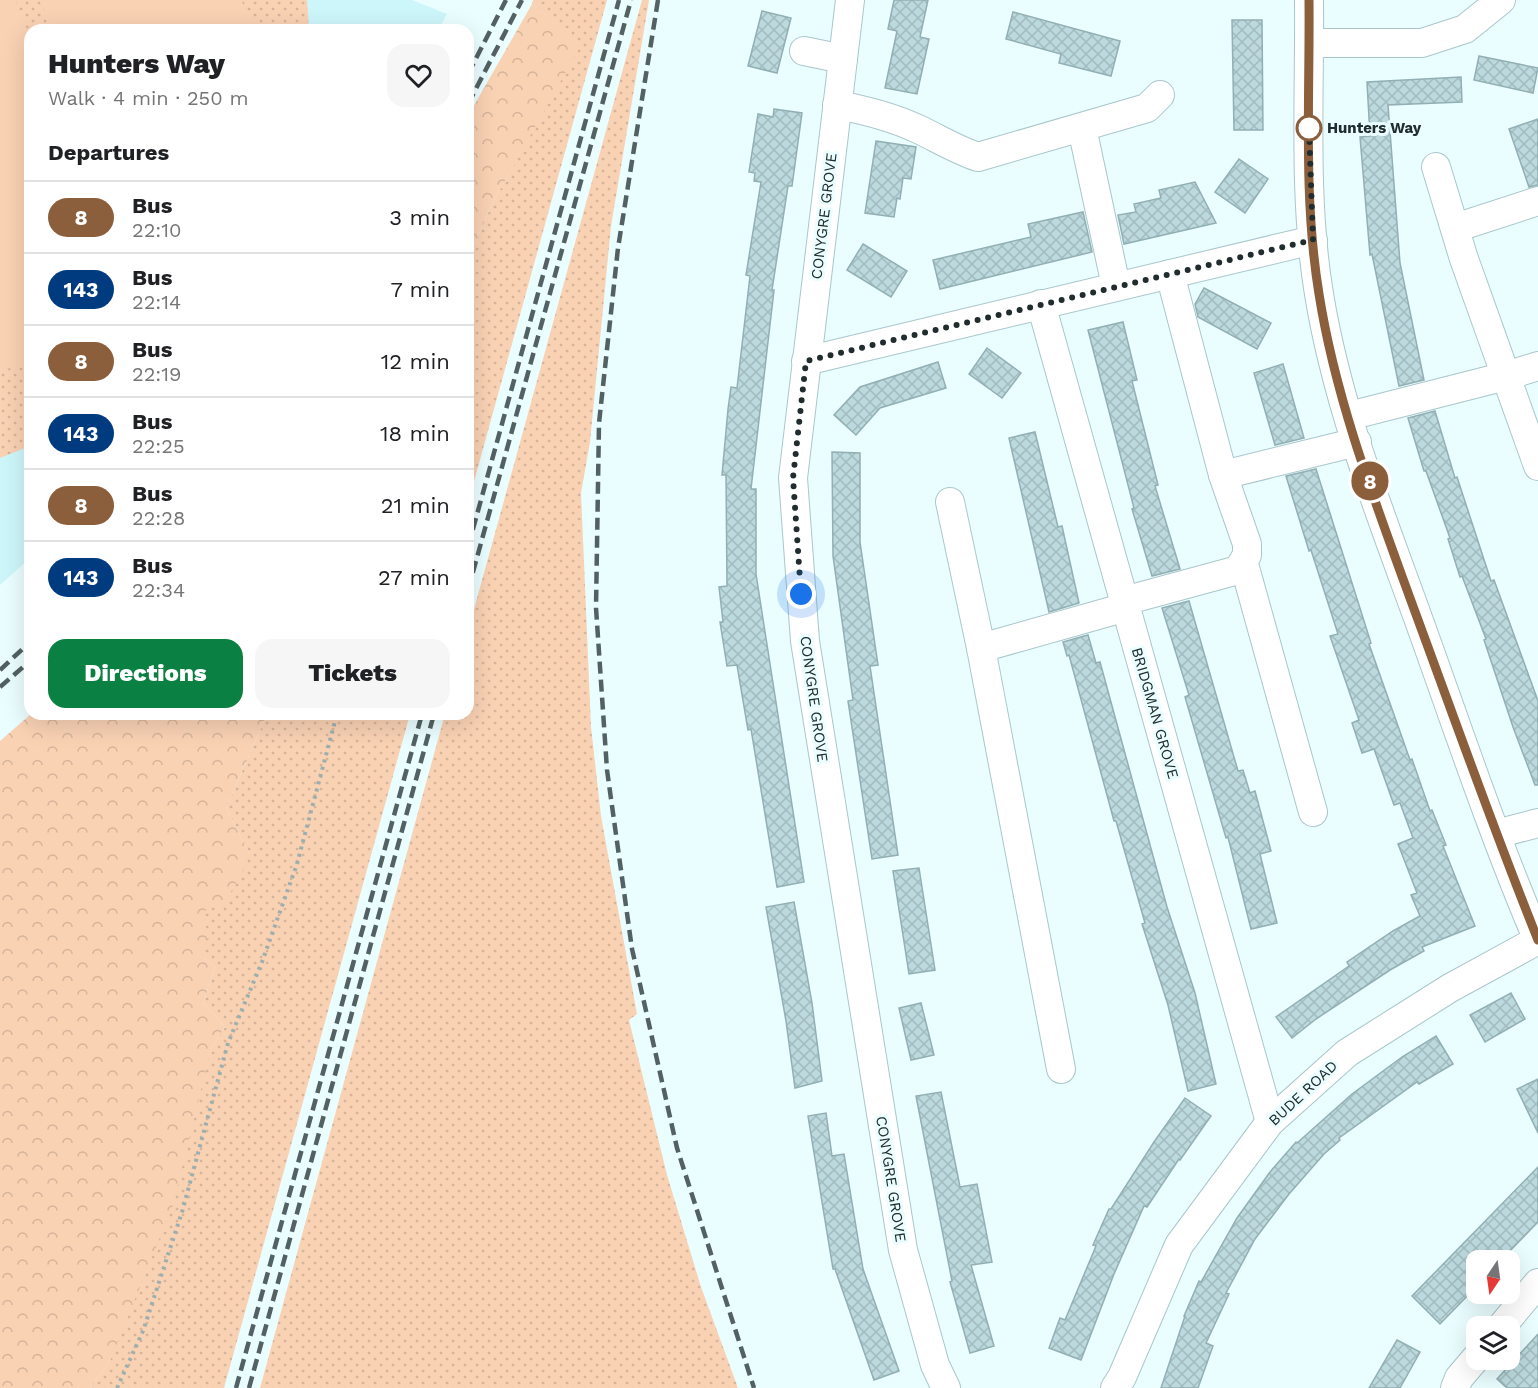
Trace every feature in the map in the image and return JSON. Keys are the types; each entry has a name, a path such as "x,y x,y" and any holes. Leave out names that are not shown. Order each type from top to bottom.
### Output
{"street":[{"name":"CONYGRE GROVE","path":"850,0 793,478 805,641 903,1250 935,1365 946,1388"},
{"path":"1309,0 1309,162 1313,240 1327,337 1353,429 1395,558 1496,834 1538,940"},
{"path":"1310,43 1422,43 1465,29 1501,0"},
{"path":"804,51 843,59"},
{"path":"837,105 877,113 918,129 959,151 978,157 1147,108 1160,95"},
{"path":"1082,128 1116,286"},
{"path":"1436,167 1464,260 1538,466"},
{"path":"1455,228 1538,201"},
{"path":"806,361 1041,303 1313,240"},
{"path":"981,648 1238,570 1244,564 1247,544 1223,476 1170,274"},
{"name":"BRIDGMAN GROVE","path":"1041,303 1270,1122"},
{"path":"1223,476 1538,366"},
{"path":"950,502 981,648 1061,1069"},
{"path":"1244,564 1313,813"},
{"path":"1496,834 1538,823"},
{"name":"BUDE ROAD","path":"1115,1388 1122,1377 1179,1245 1270,1122 1347,1053 1450,988 1538,940"},
{"path":"1513,1316 1534,1297"},
{"path":"1455,1388 1466,1370"}],"path":[{"path":"117,1388 143,1330 179,1222 228,1043 262,962 297,864 335,720"}],"shaded area":[{"path":"0,0 412,0 447,14 441,24 24,24 24,563 0,585"}],"green space":[{"path":"0,0 307,0 309,24 24,24 24,448 0,458"},
{"path":"0,0 15,0 25,24 24,362 0,372"},
{"path":"39,0 241,0 254,24 52,24"},
{"path":"533,0 607,0 474,481 474,245 492,204 581,43 532,4"},
{"path":"642,0 649,0 611,226 590,442 581,493 591,727 601,816 637,1014 629,1020 667,1175 701,1287 738,1388 260,1388 443,720 474,720 474,609"},
{"path":"532,4 582,43 492,204 474,245 474,106"},
{"path":"24,720 264,720 226,808 249,853 244,869 224,904 201,912 209,936 200,955 215,967 203,1003 225,1027 211,1049 173,1205 110,1361 90,1388 0,1388 0,741"},
{"path":"264,720 408,720 224,1388 90,1388 110,1361 211,1049 225,1027 203,1003 215,967 200,955 201,912 249,853 226,808"}],"building":[{"path":"894,0 928,0 920,37 929,39 917,94 885,88 897,31 888,29"},
{"path":"762,11 791,18 777,73 748,66"},
{"path":"1013,12 1120,41 1111,76 1059,63 1061,54 1006,39"},
{"path":"1232,20 1262,20 1263,130 1234,130"},
{"path":"1479,56 1538,68 1533,93 1474,80"},
{"path":"1461,77 1462,102 1388,105 1400,263 1424,380 1399,386 1372,254 1370,255 1360,137 1370,136 1367,82"},
{"path":"774,109 802,113 792,186 788,186 772,290 774,290 751,489 756,489 756,574 804,882 777,887 751,729 748,730 737,665 727,666 720,622 723,622 719,587 727,586 726,475 722,475 728,409 731,387 737,388 750,276 746,275 761,182 754,181 755,173 749,172 758,114 773,117"},
{"path":"1538,119 1538,185 1529,187 1509,129"},
{"path":"876,141 916,147 911,179 903,178 894,217 865,213"},
{"path":"1239,159 1268,179 1245,213 1215,192"},
{"path":"1195,182 1216,223 1124,244 1118,215 1136,212 1134,204 1161,198 1159,190"},
{"path":"1083,212 1092,252 940,289 933,260 1031,237 1028,224"},
{"path":"863,244 907,271 891,297 847,270"},
{"path":"1204,288 1271,323 1257,349 1198,317 1195,304"},
{"path":"1123,322 1137,380 1132,381 1158,485 1155,486 1180,569 1152,576 1132,509 1134,508 1088,330"},
{"path":"987,348 1021,373 1002,398 969,374"},
{"path":"938,362 946,388 880,408 856,435 834,415 860,387"},
{"path":"1283,364 1304,438 1275,445 1254,373"},
{"path":"1435,411 1455,478 1457,477 1491,581 1494,580 1538,701 1538,785 1535,785 1513,727 1484,640 1486,639 1462,576 1460,577 1448,539 1450,538 1426,471 1424,471 1408,418"},
{"path":"1035,432 1058,527 1062,526 1079,603 1049,612 1009,438"},
{"path":"832,452 860,453 860,542 878,665 870,666 898,855 872,859 848,701 853,700 833,556"},
{"path":"1316,469 1371,643 1369,644 1410,760 1412,759 1430,811 1432,810 1446,845 1443,846 1475,926 1422,947 1424,951 1390,970 1316,1019 1292,1038 1276,1017 1349,966 1347,962 1420,916 1411,895 1417,893 1398,844 1413,838 1400,803 1394,805 1374,749 1362,753 1352,723 1359,720 1330,636 1338,634 1286,476"},
{"path":"1189,601 1238,771 1243,770 1250,793 1255,791 1271,851 1260,854 1277,923 1251,929 1228,837 1226,838 1185,697 1189,695 1162,608"},
{"path":"1088,635 1096,663 1100,662 1167,907 1195,993 1216,1084 1188,1091 1168,1005 1142,924 1145,923 1116,821 1114,821 1069,655 1067,656 1063,642"},
{"path":"919,868 935,970 909,974 893,871"},
{"path":"794,902 812,1003 822,1081 795,1088 766,907"},
{"path":"1511,993 1525,1019 1485,1042 1470,1015"},
{"path":"921,1003 934,1055 911,1060 899,1008"},
{"path":"1436,1036 1453,1064 1419,1084 1417,1082 1339,1138 1340,1140 1324,1154 1289,1194 1255,1239 1226,1293 1229,1294 1206,1343 1213,1346 1198,1388 1161,1388 1184,1316 1199,1281 1201,1282 1237,1218 1270,1172 1296,1142 1352,1094 1402,1057"},
{"path":"1538,1079 1538,1133 1517,1089"},
{"path":"941,1092 960,1187 977,1184 992,1262 971,1265 994,1346 970,1353 950,1282 952,1281 916,1096"},
{"path":"1185,1098 1211,1116 1147,1207 1144,1206 1114,1274 1081,1360 1049,1348 1060,1318 1065,1320 1109,1209"},
{"path":"826,1113 832,1156 844,1154 863,1269 899,1371 874,1380 835,1269 833,1269 808,1116"},
{"path":"1538,1167 1538,1222 1511,1250 1466,1250 1466,1297 1440,1324 1412,1296"},
{"path":"1538,1334 1538,1388 1507,1388 1497,1379 1505,1370 1520,1370 1520,1354"},
{"path":"1397,1340 1420,1352 1400,1388 1369,1388"}],"railway":[{"path":"474,62 506,0"},
{"path":"474,92 522,0"},
{"path":"474,525 619,0"},
{"path":"474,568 631,0"},
{"path":"658,0 618,248 599,423 596,608 607,770 632,949 677,1148 754,1388"},
{"path":"0,670 24,648"},
{"path":"0,687 24,666"},
{"path":"236,1388 420,720"},
{"path":"249,1388 432,720"}],"bus line":[{"name":"8","path":"1309,0 1310,203 1319,294 1327,337 1337,377 1395,558 1516,888 1538,940"}],"place":[{"name":"Hunters Way","path":"1309,128"}],"route":[{"path":"801,594 793,478 806,361 1041,303 1313,240 1309,128"}]}
